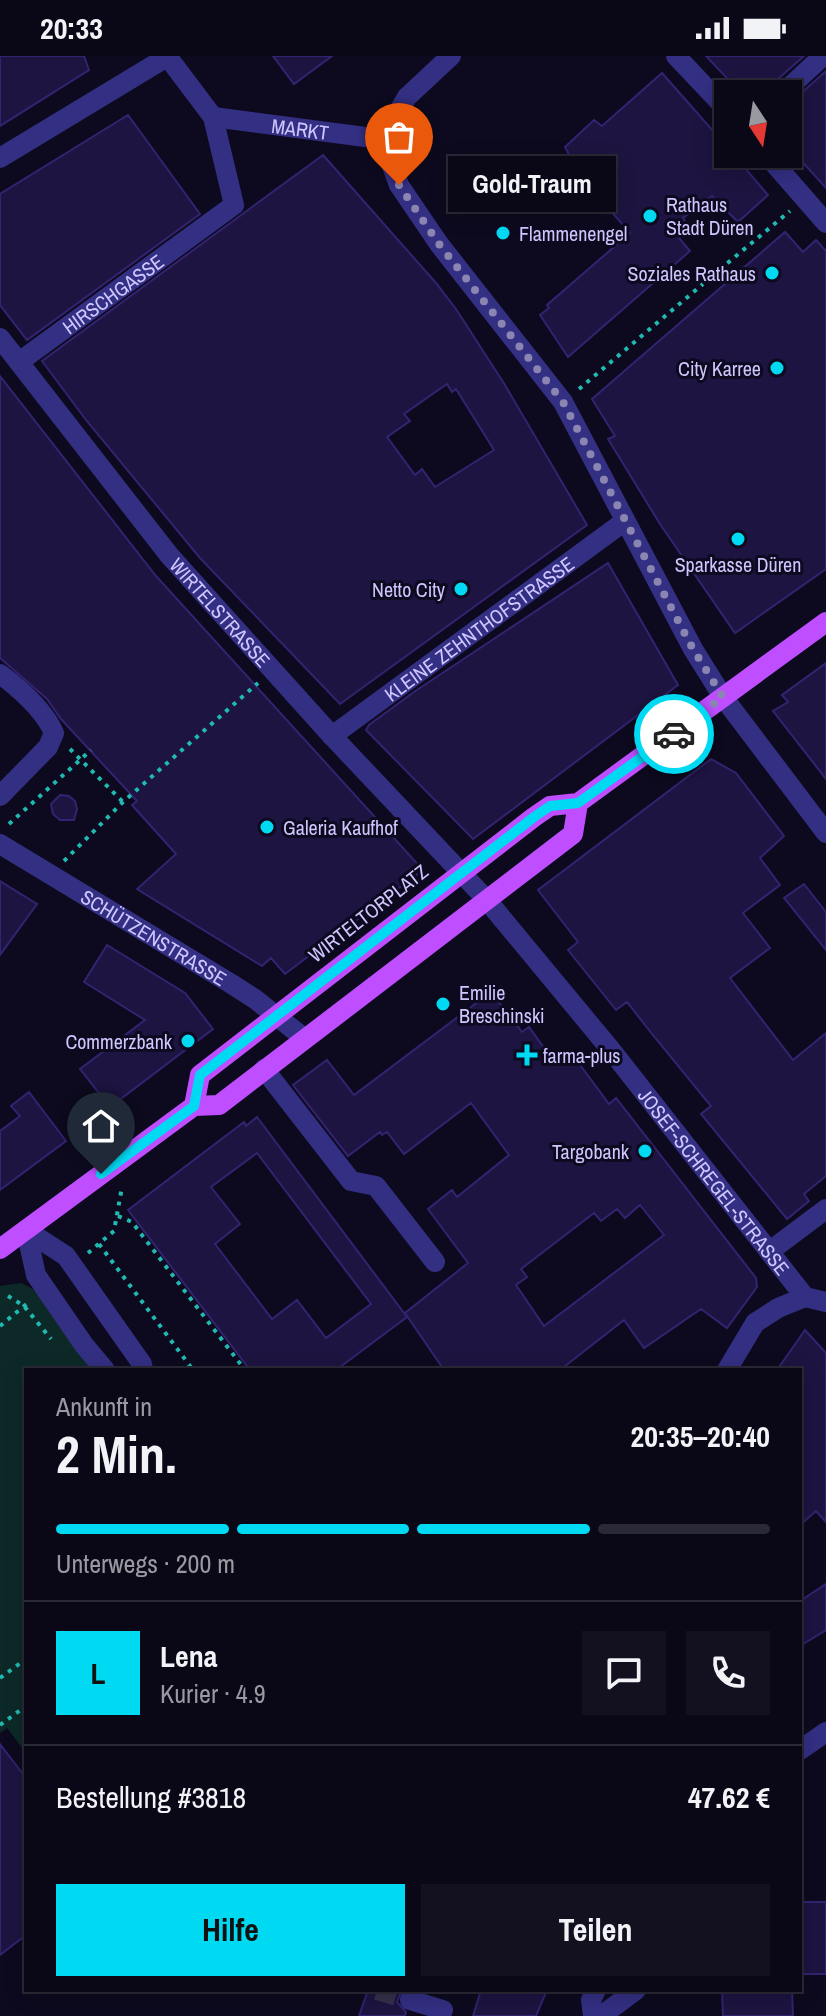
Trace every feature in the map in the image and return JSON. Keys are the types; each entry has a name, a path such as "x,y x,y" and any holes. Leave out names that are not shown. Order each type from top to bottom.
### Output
{"main road":[{"path":"461,871 550,806 578,803 826,622"},
{"path":"0,1249 194,1106 219,1105 573,834 578,803"},
{"name":"WIRTELTORPLATZ","path":"194,1106 200,1075 461,871"}],"street":[{"path":"0,158 167,56 213,117"},
{"path":"451,56 407,97 394,119 388,140 391,163 399,185 439,244 563,402 693,649 723,697 826,833"},
{"path":"676,56 714,96"},
{"path":"797,80 822,57"},
{"name":"MARKT","path":"213,117 388,140"},
{"name":"HIRSCHGASSE","path":"19,362 234,205 213,117"},
{"path":"778,168 826,223"},
{"name":"WIRTELSTRASSE","path":"0,338 169,555 332,736 461,871"},
{"name":"KLEINE ZEHNTHOFSTRASSE","path":"332,736 625,521"},
{"path":"0,674 19,688 51,725 54,733 48,747 0,796"},
{"name":"SCHÜTZENSTRASSE","path":"0,844 230,983 304,1038"},
{"name":"WIRTELTORPLATZ","path":"461,871 611,1050"},
{"name":"JOSEF-SCHREGEL-STRASSE","path":"611,1050 805,1297"},
{"path":"264,1069 351,1181 376,1186 435,1262"},
{"path":"770,1251 826,1209"},
{"path":"26,1230 66,1256 143,1368"},
{"path":"26,1230 36,1275 103,1368"},
{"path":"728,1368 755,1323 778,1308 805,1297 826,1302"},
{"path":"802,1749 826,1732"},
{"path":"593,2016 591,2000 595,1992"},
{"path":"601,2016 633,1992"},
{"path":"410,2000 444,2005"}],"path":[{"path":"712,276 804,199"},
{"path":"563,402 703,284"},
{"path":"50,875 123,802 272,671"},
{"path":"54,733 123,802"},
{"path":"0,832 91,750"},
{"path":"75,1267 114,1231 122,1196 121,1160"},
{"path":"118,1215 132,1222 243,1368"},
{"path":"98,1243 192,1368"},
{"path":"8,1296 24,1306 56,1347"},
{"path":"0,1326 24,1306"},
{"path":"0,1678 24,1660"},
{"path":"0,1725 24,1707"}],"green space":[{"path":"21,1283 41,1293 100,1368 24,1368 24,1750 7,1728 0,1733 0,1286"}],"building":[{"path":"0,56 84,56 89,70 0,126"},
{"path":"273,56 332,56 294,84"},
{"path":"706,56 804,56 777,80 729,80"},
{"path":"826,71 826,188 802,161 802,92"},
{"name":"Rathaus Stadt Düren","path":"662,73 714,132 714,168 745,168 768,195 738,222 712,196 683,218 690,229 679,238 690,251 568,357 540,315 549,308 547,305 630,233 581,177 565,147 594,120 602,126"},
{"path":"128,115 200,214 27,340 0,305 0,194"},
{"path":"323,155 456,309 505,385 587,525 340,704 200,558 86,420 42,361","holes":["447,384 452,392 456,389 494,450 435,487 422,469 415,475 387,437 410,421 404,414"]},
{"path":"785,232 803,252 816,240 826,251 826,569 735,633 660,524 608,439 615,436 592,399"},
{"path":"0,376 156,576 423,870 285,974 271,958 262,966 137,889 176,854 132,805 137,801 61,719 47,699 0,658"},
{"path":"608,563 678,685 473,839 366,730 414,692"},
{"path":"826,663 826,779 773,711 788,702 782,695"},
{"path":"711,759 736,773 784,836 760,858 780,885 743,913 770,948 730,978 793,1060 826,1033 826,1176 804,1194 809,1201 787,1219 701,1114 711,1106 627,1002 616,1010 568,950 578,942 538,890"},
{"path":"60,795 69,796 75,801 77,809 74,820 60,820 53,814 51,804"},
{"path":"0,881 37,904 0,955"},
{"path":"804,884 826,912 826,950 784,898"},
{"path":"107,945 185,993 213,1029 110,1107 80,1069 145,1020 84,982"},
{"path":"491,992 522,1032 529,1027 552,1059 571,1062 575,1058 609,1104 616,1098 756,1278 757,1287 727,1328 701,1309 644,1348 624,1320 563,1368 443,1368 405,1313 468,1263 428,1209 452,1190 457,1197 509,1155 471,1103 404,1154 387,1132 382,1135 380,1132 348,1156 293,1085 327,1060 354,1095","holes":["640,1205 664,1235 544,1326 516,1285 527,1277 521,1269 594,1213 601,1221 617,1209 625,1218"]},
{"path":"29,1092 66,1141 0,1190 0,1131 20,1116 11,1106"},
{"path":"257,1117 407,1317 339,1368 248,1368 128,1210 244,1122 246,1126","holes":["257,1153 371,1304 326,1338 297,1300 272,1319 215,1244 240,1224 211,1187"]},
{"path":"805,1330 826,1353 826,1522 816,1511 802,1523 802,1368 778,1368"},
{"path":"826,1584 826,1630 802,1645 802,1600"},
{"path":"0,1744 24,1775 24,1937 0,1955"},
{"path":"802,1902 826,1902 826,1974 802,1974"},
{"path":"367,1992 401,1992 397,2002 406,2012 405,2016 359,2016"},
{"path":"480,1992 546,1992 536,2016 473,2016"},
{"path":"722,1992 792,1992 793,2016 723,2016"}],"tunnel":[{"path":"384,1992 410,2000"}],"way so far":[{"path":"399,185 439,244 563,402 693,649 723,697 674,734"}],"place":[{"name":"Gold-Traum","path":"399,185"},
{"name":"Rathaus Stadt Düren","path":"650,216"},
{"name":"Flammenengel","path":"503,233"},
{"name":"Soziales Rathaus","path":"772,273"},
{"name":"City Karree","path":"777,368"},
{"name":"Sparkasse Düren","path":"738,539"},
{"name":"Netto City","path":"461,589"},
{"name":"Galeria Kaufhof","path":"267,827"},
{"name":"Emilie Breschinski","path":"443,1004"},
{"name":"Commerzbank","path":"188,1041"},
{"name":"farma-plus","path":"527,1055"},
{"name":"Targobank","path":"645,1151"}],"route":[{"path":"101,1174 194,1106 200,1075 461,871 550,806 578,803 674,734"}]}
